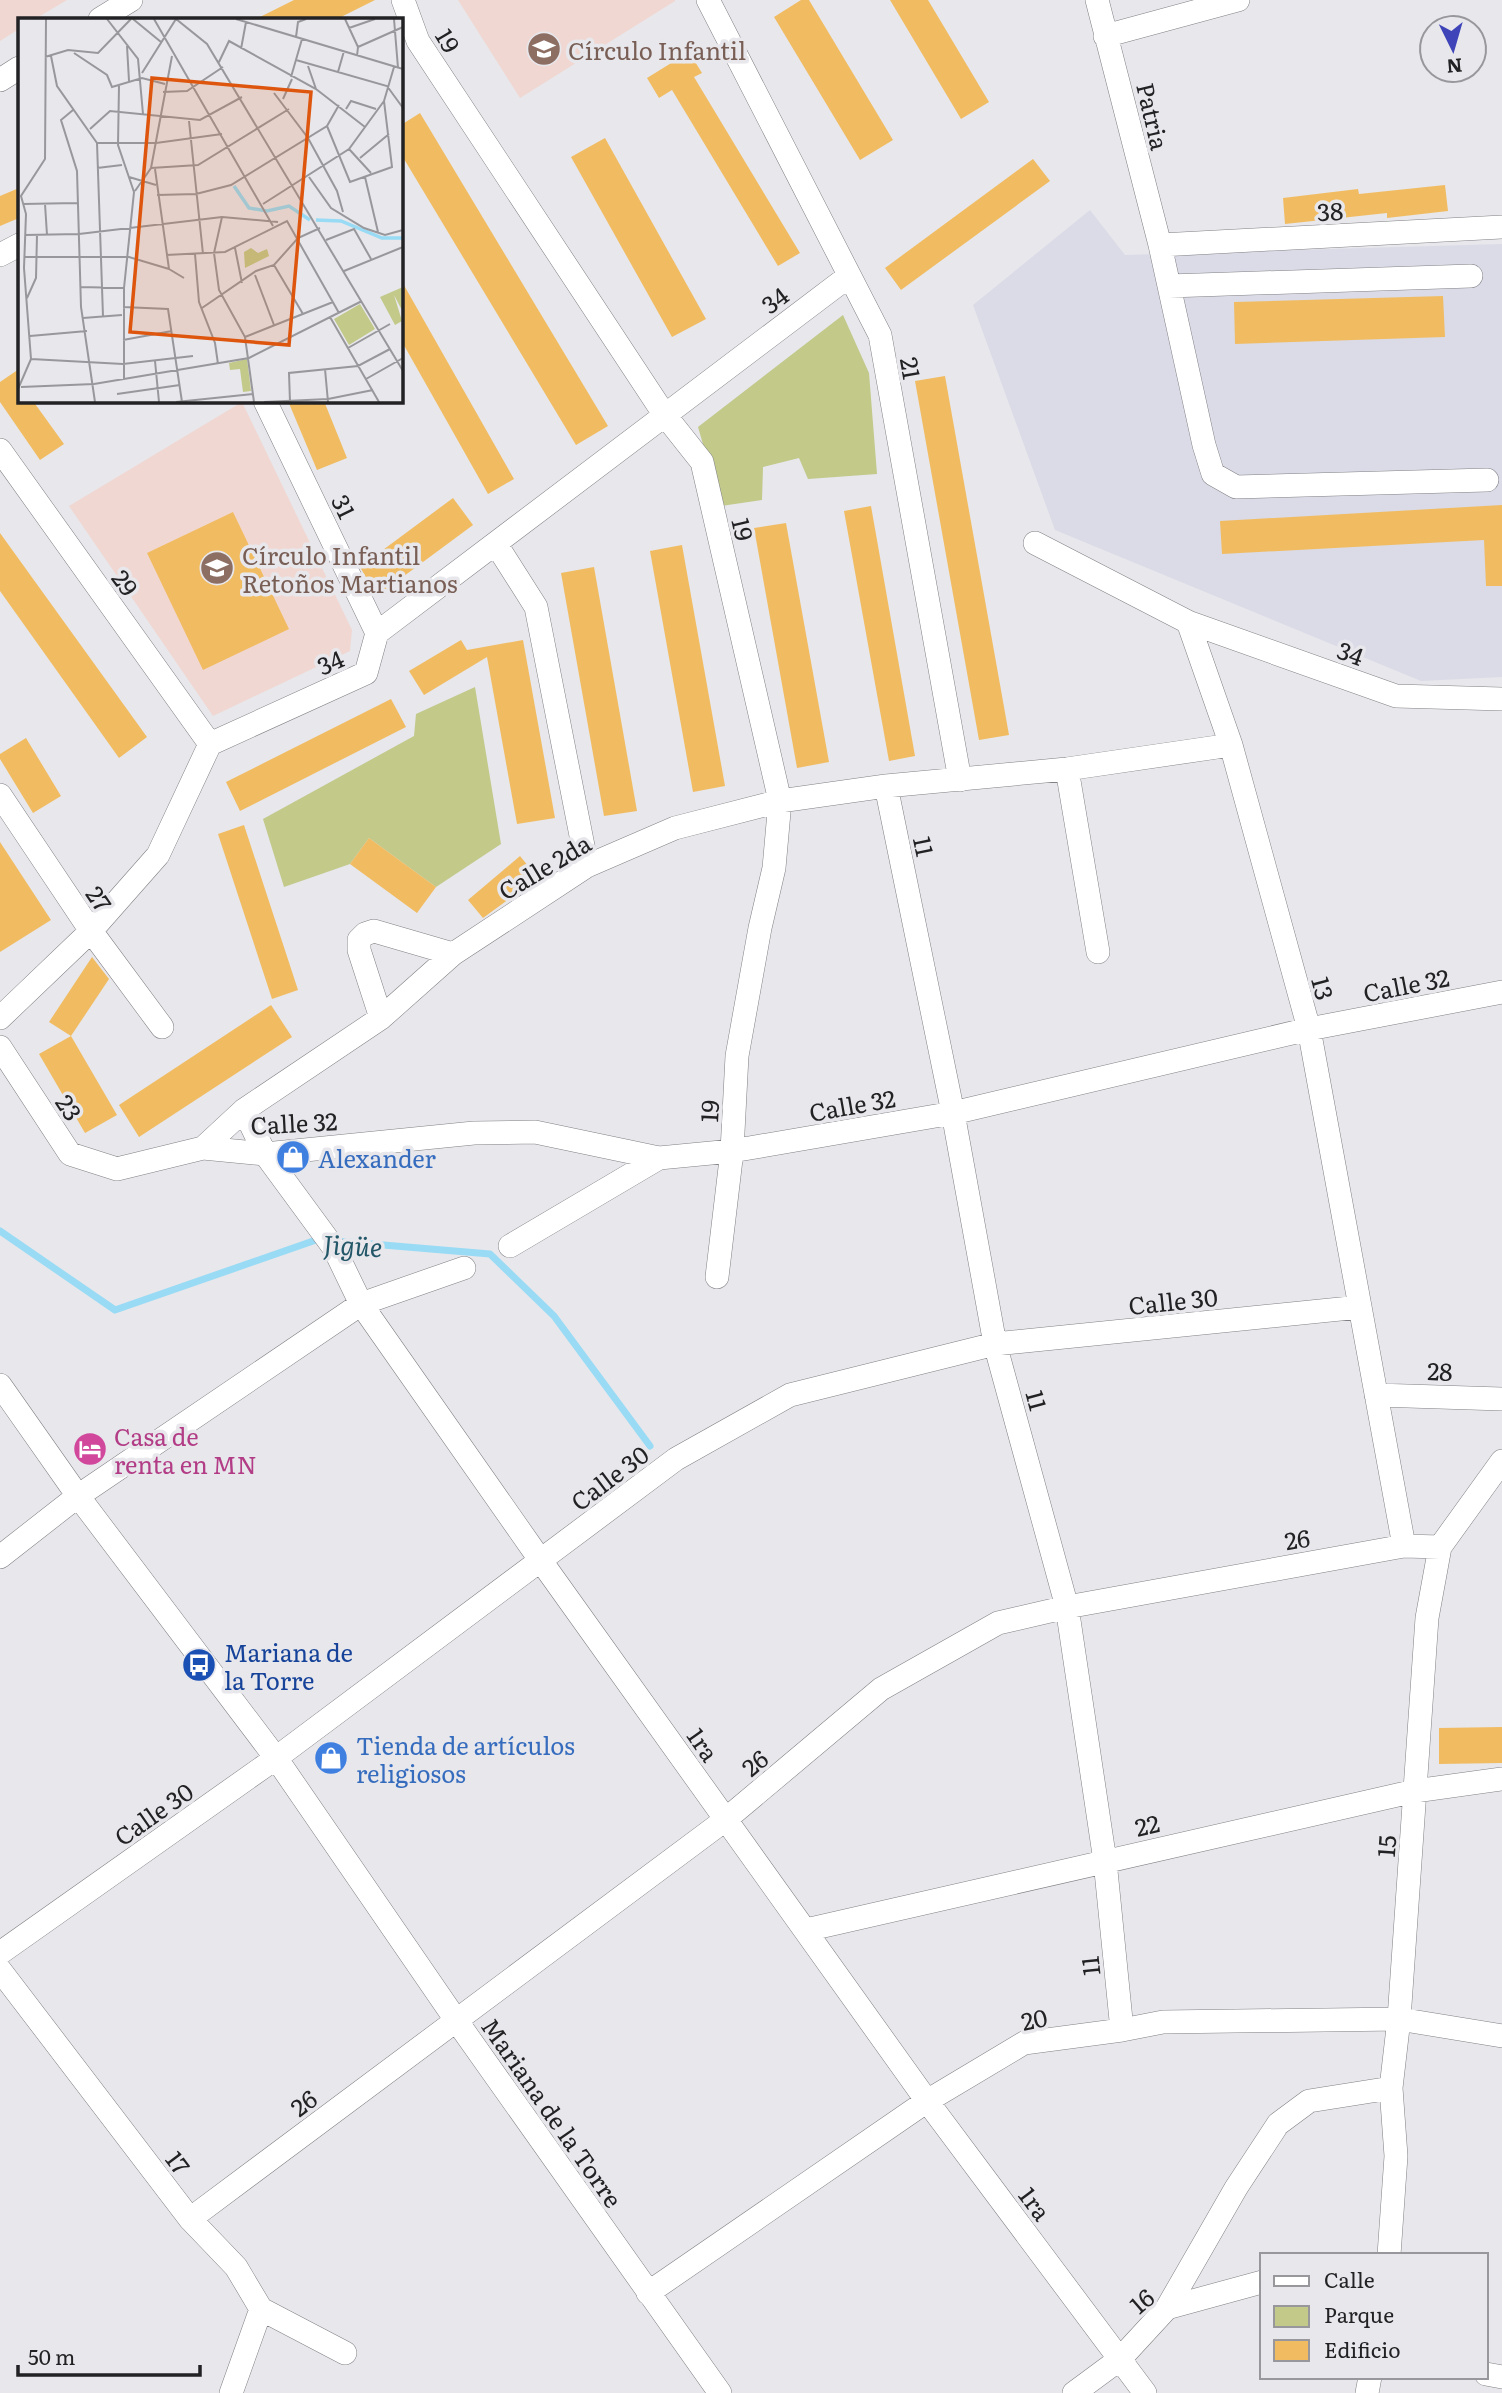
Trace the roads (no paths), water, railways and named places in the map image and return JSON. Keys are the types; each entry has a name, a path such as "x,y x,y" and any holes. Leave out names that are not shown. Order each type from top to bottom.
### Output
{"street":[{"path":"102,18 131,0"},
{"name":"19","path":"403,0 409,46 664,414 702,463 780,801 774,868 760,928 737,1056 732,1151 716,1278"},
{"name":"21","path":"708,0 880,335 960,780"},
{"name":"Patria","path":"1097,0 1160,245 1204,445 1213,474 1236,488 1487,480"},
{"path":"1105,36 1238,0"},
{"path":"0,80 18,69"},
{"name":"38","path":"1160,245 1502,227"},
{"path":"0,255 18,246"},
{"name":"34","path":"210,744 366,673 377,634 849,276"},
{"path":"1169,286 1471,276"},
{"name":"31","path":"265,402 377,634"},
{"name":"29","path":"0,450 210,744"},
{"path":"1035,543 1188,622"},
{"path":"496,544 536,607 587,866"},
{"name":"34","path":"1188,622 1396,696 1502,699"},
{"name":"13","path":"1188,622 1231,744 1308,1029 1404,1546"},
{"path":"0,1018 91,931 158,855 210,744"},
{"path":"1098,952 1067,769 1231,744"},
{"name":"Calle 2da","path":"117,1169 203,1148 244,1110 381,1018 453,954 587,866 675,828 780,801 886,786 1067,769"},
{"name":"11","path":"886,786 953,1113 995,1344 1067,1606 1104,1861 1122,2030"},
{"name":"27","path":"0,795 91,931 162,1027"},
{"path":"381,1018 359,950 359,940 365,933 374,932 453,954"},
{"name":"Calle 32","path":"203,1148 265,1154 474,1133 535,1132 659,1158 732,1151 953,1113 1308,1029 1502,992"},
{"name":"23","path":"0,1047 70,1154 117,1169"},
{"name":"1ra","path":"244,1110 265,1154 334,1248 361,1304 541,1561 927,2101 1145,2393"},
{"path":"510,1246 659,1158"},
{"path":"0,1557 78,1496 361,1304 464,1268"},
{"name":"Calle 30","path":"0,1953 276,1758 676,1460 790,1395 995,1344 1360,1307"},
{"name":"Mariana de la Torre","path":"0,1385 78,1496 276,1758 456,2020 720,2393"},
{"name":"28","path":"1376,1395 1502,1399"},
{"name":"15","path":"1389,2253 1396,2156 1391,2088 1399,2019 1427,1618 1440,1547 1502,1461"},
{"name":"26","path":"190,2219 725,1820 881,1689 998,1623 1067,1606 1404,1546 1440,1547"},
{"name":"22","path":"806,1930 1415,1791 1502,1779"},
{"name":"17","path":"0,1970 190,2219 236,2267 261,2309"},
{"name":"20","path":"648,2293 927,2101 1024,2043 1163,2022 1399,2019 1502,2036"},
{"path":"1167,2308 1236,2188 1278,2123 1309,2101 1391,2088"},
{"name":"16","path":"1074,2393 1120,2359 1167,2308 1260,2283"},
{"path":"232,2393 261,2309 345,2353"}],"waterway":[{"name":"Jigüe","path":"0,1231 115,1310 321,1240"},
{"name":"Jigüe","path":"336,1241 490,1254 554,1316 650,1446"}],"place":[{"name":"Círculo Infantil","path":"544,49"},
{"name":"Círculo Infantil Retoños Martianos","path":"217,568"},
{"name":"Alexander","path":"293,1157"},
{"name":"Casa de renta en MN","path":"90,1449"},
{"name":"Mariana de la Torre","path":"199,1665"},
{"name":"Tienda de artículos religiosos","path":"331,1758"}]}
